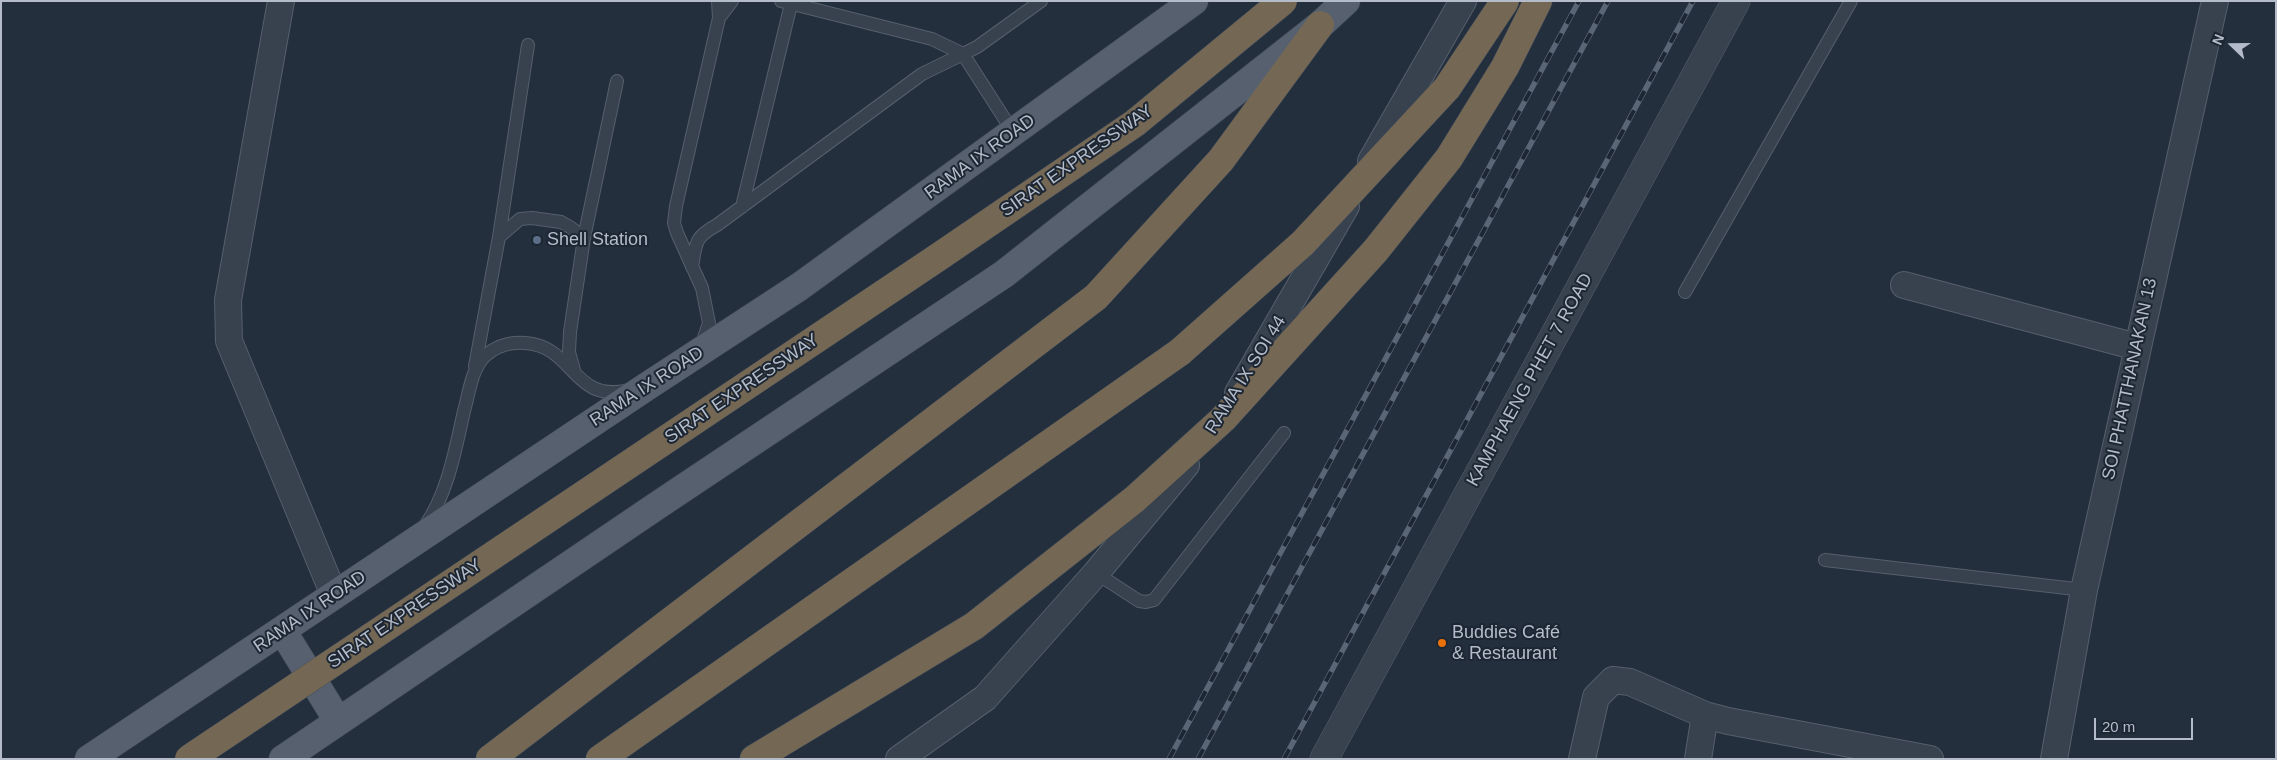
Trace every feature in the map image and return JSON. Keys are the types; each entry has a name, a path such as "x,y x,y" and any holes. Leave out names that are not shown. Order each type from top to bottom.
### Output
{"highway":[{"name":"SIRAT EXPRESSWAY","path":"189,759 928,264 1135,123 1282,1"},
{"path":"600,759 1180,352 1303,243 1447,88 1505,1"},
{"path":"754,759 974,626 1135,499 1223,419 1376,250 1449,158 1505,67 1538,1"},
{"path":"490,759 1096,297 1222,160 1320,25"}],"main road":[{"name":"RAMA IX ROAD","path":"90,759 646,386 799,287 1194,1"},
{"path":"282,759 1004,274 1320,25 1346,1"},
{"path":"282,630 338,721"}],"street":[{"path":"281,1 228,300 229,341 334,595"},
{"name":"RAMA IX SOI 44","path":"899,759 986,698 1096,573 1223,419 1463,1"},
{"name":"KAMPHAENG PHET 7 ROAD","path":"1324,759 1736,1"},
{"name":"SOI PHATTHANAKAN 13","path":"2054,759 2084,590 2215,1"},
{"path":"1904,285 2137,347"},
{"path":"1582,759 1596,697 1613,680 1630,682 1705,715 1728,721 1930,759"},
{"path":"1698,759 1705,715"}],"lane":[{"path":"700,352 709,323 702,288 674,223 676,206 719,18 718,1"},
{"path":"719,18 732,1"},
{"path":"692,267 695,249 701,234 742,207 922,74 977,47 1041,1"},
{"path":"1685,292 1851,1"},
{"path":"742,207 786,2 932,38 962,54 1013,132"},
{"path":"413,542 441,498 483,331 528,45"},
{"path":"576,375 569,352 570,332 584,238 617,81"},
{"path":"499,237 520,219 532,218 561,222 584,238"},
{"path":"472,378 482,359 493,350 510,342 544,347 557,354 588,386 599,392 615,393 646,386"},
{"path":"1096,573 1139,601 1154,600 1284,433"},
{"path":"1825,560 2084,590"}],"railway":[{"path":"1169,759 1579,1"},
{"path":"1198,759 1608,1"},
{"path":"1284,759 1693,1"}],"place":[{"name":"Shell Station","path":"537,240"},
{"name":"Buddies Café & Restaurant","path":"1442,643"}]}
